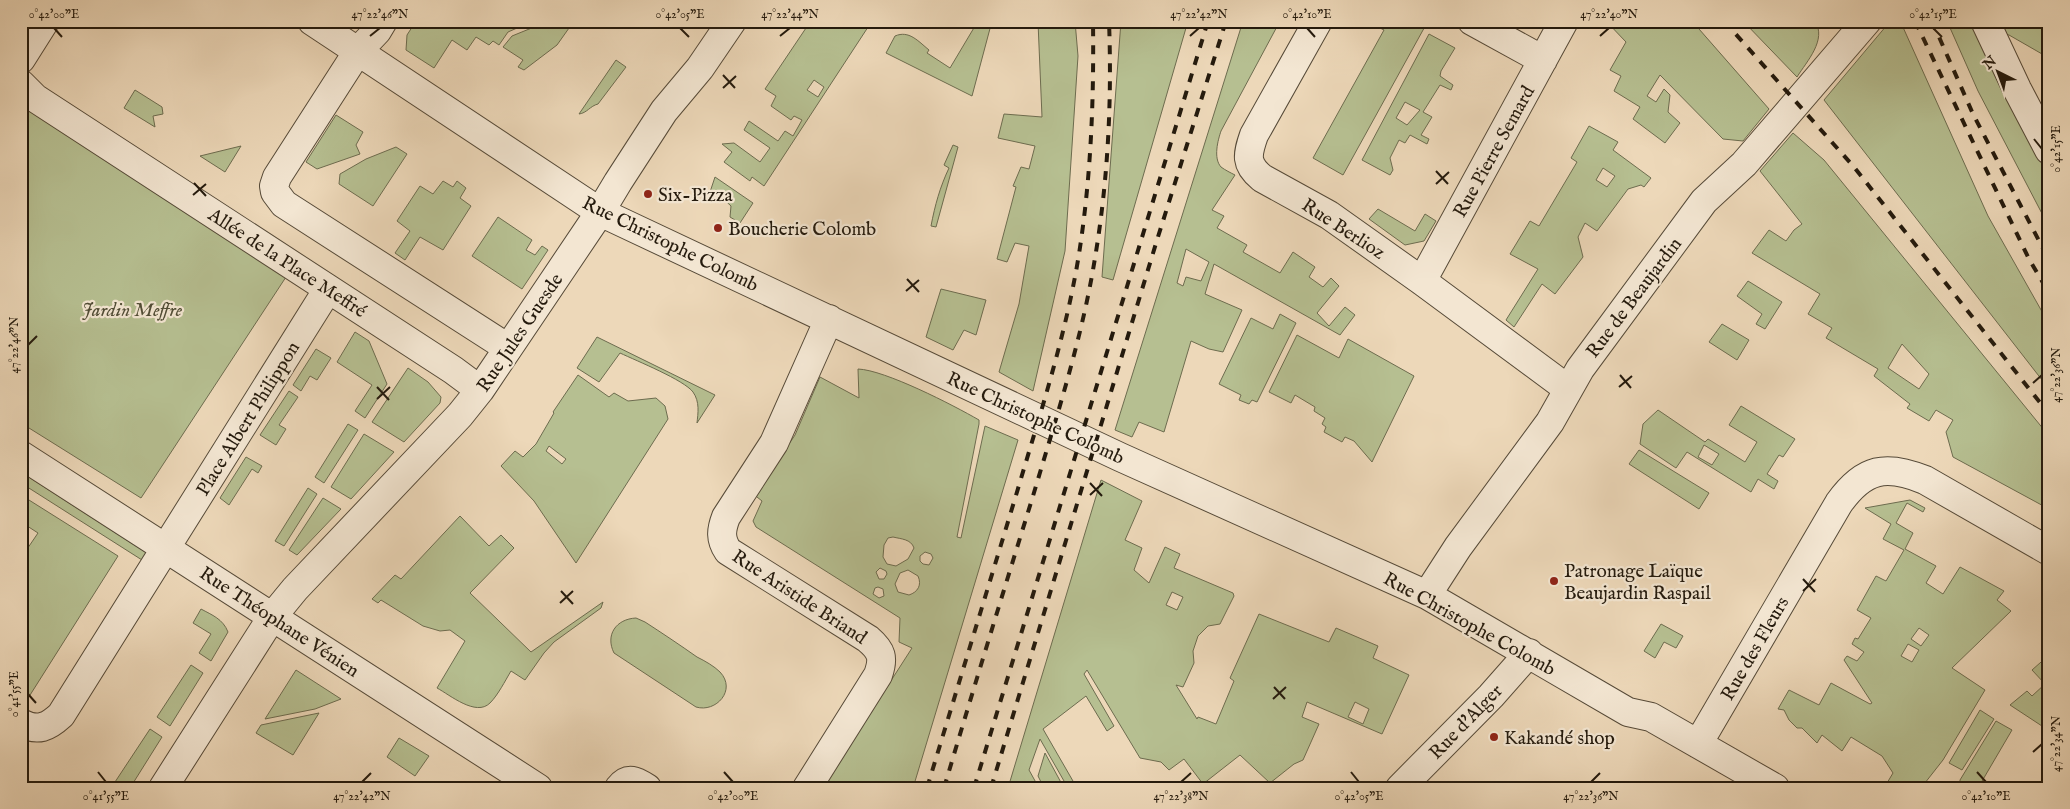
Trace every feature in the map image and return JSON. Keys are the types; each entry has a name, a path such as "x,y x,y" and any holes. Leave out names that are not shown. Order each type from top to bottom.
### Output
{"street":[{"path":"21,58 45,21"},
{"name":"Rue Christophe Colomb","path":"312,21 600,212 1125,459 1427,595 1628,712 1651,718 1775,788"},
{"path":"383,21 377,31 358,51 277,177 274,186 275,192 284,204 508,348"},
{"name":"Rue Jules Guesde","path":"163,788 272,617 294,589 460,415 480,390 600,212 664,111 700,68 732,21"},
{"name":"Rue Berlioz","path":"1318,21 1254,135 1249,149 1249,161 1253,170 1262,178 1329,215 1568,389"},
{"path":"1472,21 1543,60"},
{"name":"Rue Pierre Semard","path":"1422,281 1564,21"},
{"name":"Rue de Beaujardin","path":"1427,595 1458,547 1550,422 1580,369 1704,201 1744,164 1867,21"},
{"path":"1985,21 2017,89 2049,150"},
{"name":"Allée de la Place Meffré","path":"21,84 35,98 445,364 480,390"},
{"name":"Place Albert Philippon","path":"21,723 38,729 44,728 61,715 328,289"},
{"name":"Rue Aristide Briand","path":"807,788 878,675 883,663 880,652 868,639 728,551 723,543 722,526 774,443 829,319"},
{"name":"Rue Théophane Vénien","path":"21,455 538,788"},
{"name":"Rue des Fleurs","path":"1698,744 1838,503 1849,488 1862,478 1883,471 1908,472 2049,551"},
{"name":"Rue d'Alger","path":"1400,788 1485,702 1529,654"},
{"path":"618,788 623,782 630,780 637,781 647,788"}],"green space":[{"path":"416,21 492,21 501,28 506,21 533,21 508,32 499,45 493,41 489,45 476,37 467,50 452,40 434,68 406,50 407,35"},
{"path":"542,21 574,21 557,45 524,70 518,67 523,60 503,47 512,36 539,25"},
{"path":"825,21 832,21 841,27 844,21 872,21 764,186 752,177 750,181 724,162 732,152 722,144 734,143 760,162 770,148 744,130 749,121 778,141 785,131 793,136 802,120 794,116 791,120 771,106 776,96 765,89 806,28 822,25","holes":["814,80 824,87 818,97 807,90"]},
{"path":"978,21 992,21 972,96 886,53 895,36 905,34 917,40 929,50 927,53 950,68"},
{"path":"1008,21 1075,21 1078,56 1065,251 1033,391 999,372 1019,304 1029,246 1015,243 1007,262 997,259 1016,187 1013,186 1021,167 1029,169 1035,146 998,138 1004,114 1042,117 1038,22 1008,23"},
{"path":"1121,21 1188,21 1113,280 1102,277"},
{"path":"1243,21 1280,21 1221,131 1217,159 1221,167 1235,175 1212,210 1224,216 1217,228 1247,245 1243,252 1280,273 1293,252 1315,267 1309,277 1323,287 1331,278 1339,286 1317,313 1329,326 1345,307 1355,315 1340,335 1214,264 1205,294 1242,310 1223,352 1209,349 1191,341 1164,432 1139,422 1132,437 1115,430","holes":["1186,249 1209,262 1201,281 1186,277 1183,286 1177,283"]},
{"path":"1384,21 1428,21 1343,175 1313,158 1384,30 1380,28"},
{"path":"1606,21 1692,21 1769,109 1743,141 1723,139 1660,75 1647,96 1656,102 1664,89 1670,95 1668,112 1680,123 1665,143 1633,119 1640,107 1614,91 1621,76 1610,70 1626,42"},
{"path":"1743,21 1815,21 1819,36 1817,43 1797,77"},
{"path":"1947,21 1975,21 2049,169 2049,227 1978,91"},
{"path":"1996,21 2049,21 2049,58 2009,35 2001,34"},
{"path":"1887,25 1902,25 1988,216 2049,324 2049,389 1824,100"},
{"path":"1429,34 1455,48 1440,76 1453,85 1451,90 1440,85 1423,112 1432,117 1421,135 1429,139 1427,144 1410,135 1405,143 1399,140 1390,158 1393,170 1390,175 1362,160","holes":["1405,102 1420,110 1407,125 1396,118"]},
{"path":"616,60 626,67 598,104 579,114"},
{"path":"135,90 162,107 163,114 153,116 155,127 124,108"},
{"name":"Jardin Meffre","path":"21,101 286,277 141,498 21,423"},
{"path":"336,115 363,132 356,145 360,154 317,169 306,162"},
{"path":"1589,126 1618,142 1613,150 1651,178 1644,187 1641,185 1628,189 1597,231 1585,223 1578,237 1583,257 1555,294 1542,284 1514,327 1506,320 1538,269 1510,254 1530,221 1539,226 1577,162 1571,158","holes":["1603,168 1615,176 1607,187 1596,180"]},
{"path":"1793,133 1824,160 2049,436 2049,509 1953,457 1946,432 1953,420 1936,410 1929,421 1907,408 1910,404 1874,376 1878,369 1826,338 1832,328 1808,314 1820,294 1752,253 1769,230 1786,241 1794,230 1802,224 1760,171","holes":["1902,344 1929,374 1919,389 1888,368"]},
{"path":"953,145 958,147 936,227 931,226 938,196 949,168 944,165"},
{"path":"241,146 225,172 200,156"},
{"path":"396,147 407,154 373,206 339,184 340,174 366,159"},
{"path":"715,177 753,203 740,223 730,217 731,206 717,193 714,195 713,201 711,200 710,192"},
{"path":"443,181 453,187 457,181 466,188 460,198 471,206 443,250 420,237 405,260 395,253 410,231 397,221 420,186 433,194"},
{"path":"1378,209 1415,231 1425,214 1436,221 1424,241 1405,245 1369,219"},
{"path":"498,217 532,240 526,250 535,255 542,246 548,250 522,289 472,256"},
{"path":"1748,281 1782,302 1765,329 1756,324 1762,314 1737,296"},
{"path":"941,289 986,300 976,335 964,330 953,350 926,337"},
{"path":"1280,314 1296,323 1257,402 1252,400 1249,404 1239,400 1241,395 1219,384 1251,318 1273,329"},
{"path":"1722,324 1749,340 1737,360 1709,342"},
{"path":"355,332 369,341 387,384 365,418 355,411 372,385 337,362"},
{"path":"1297,335 1339,358 1348,339 1414,376 1372,462 1354,441 1345,437 1342,442 1324,432 1326,427 1322,424 1325,418 1314,411 1315,407 1295,395 1291,403 1269,392"},
{"path":"597,337 715,395 697,423 698,404 693,392 688,387 670,376 620,353 599,382 577,368"},
{"path":"316,349 331,358 317,380 310,376 301,391 293,385"},
{"path":"408,368 428,382 441,397 440,403 404,442 372,422"},
{"path":"858,369 885,375 979,420 957,537 961,538 985,426 1018,440 913,788 822,788 912,648 899,642 900,618 756,527 753,521 762,501 752,493 784,443 789,444 795,435 820,377 859,398","holes":["893,537 905,540 911,543 914,548 908,559 896,566 887,564 883,557 884,545 888,538","925,552 931,554 933,558 929,565 923,564 920,561 920,556","880,568 886,571 887,574 884,579 879,579 876,572","908,570 918,576 920,582 917,590 909,595 898,592 895,584 900,573","875,588 883,589 884,596 879,598 873,594"]},
{"path":"578,375 609,397 614,393 628,401 656,398 665,406 668,419 576,563 534,501 501,466 515,451 523,457 536,444 553,412","holes":["549,446 566,459 562,464 546,451"]},
{"path":"289,391 298,397 279,425 286,429 276,445 260,435"},
{"path":"1741,406 1795,439 1783,457 1779,455 1767,474 1778,481 1774,489 1758,479 1751,492 1687,452 1676,468 1640,444 1643,424 1658,410 1705,442 1708,439 1745,462 1757,442 1729,425","holes":["1704,445 1719,454 1712,465 1698,457"]},
{"path":"348,424 358,430 324,483 315,477"},
{"path":"364,434 394,452 351,499 331,487"},
{"path":"1639,450 1709,493 1699,509 1629,464"},
{"path":"246,457 262,466 258,473 252,469 229,505 220,498"},
{"path":"21,472 147,553 142,560 21,483"},
{"path":"1101,480 1142,501 1125,540 1142,548 1134,570 1149,583 1165,547 1180,554 1174,568 1233,593 1234,596 1220,624 1208,626 1198,636 1193,651 1194,663 1183,687 1176,685 1197,719 1198,717 1216,724 1234,681 1230,678 1259,614 1329,642 1336,628 1378,646 1373,658 1409,675 1382,734 1307,702 1302,717 1319,724 1303,760 1294,764 1270,783 1240,755 1203,784 1184,759 1169,770 1161,762 1140,758 1087,670 1084,674 1114,726 1107,731 1086,696 1043,729 1077,788 1068,788 1040,739 1029,770 1039,788 1008,788","holes":["1172,592 1183,597 1177,610 1166,605","1355,702 1369,709 1363,724 1348,717"]},
{"path":"308,488 317,494 284,546 275,541"},
{"path":"21,495 118,556 25,703 21,700 21,558 38,533 21,522"},
{"path":"323,498 341,509 297,555 289,550"},
{"path":"1910,500 1925,508 1923,512 1907,503 1896,523 1913,533 1905,549 1936,566 1926,583 1943,594 1960,567 2004,591 1997,600 2011,611 1952,668 1985,690 1943,760 1921,788 1884,788 1893,773 1882,756 1851,737 1842,751 1822,735 1817,743 1802,728 1797,728 1789,720 1784,710 1778,709 1789,690 1819,705 1831,683 1870,704 1872,703 1844,660 1847,656 1857,661 1864,652 1852,644 1855,638 1858,639 1871,618 1857,610 1876,576 1886,581 1904,550 1883,539 1891,524 1865,508","holes":["1919,628 1929,635 1921,646 1911,639","1908,644 1919,650 1912,662 1901,656"]},
{"path":"460,516 489,546 501,535 514,548 470,593 531,652 603,602 601,608 554,642 525,680 511,671 490,703 478,708 456,700 437,688 465,641 450,630 440,631 423,626 381,600 378,603 372,599 395,575 401,579"},
{"path":"201,609 213,615 228,632 211,661 199,653 211,634 193,623"},
{"path":"636,618 645,622 720,672 725,679 726,686 722,698 711,707 696,707 614,653 611,640 614,629 623,621"},
{"path":"1661,624 1683,636 1676,648 1664,642 1655,658 1644,651"},
{"path":"2049,655 2049,724 2045,728 2010,705 2027,691 2032,696 2045,684 2032,670"},
{"path":"191,665 203,673 170,726 157,717"},
{"path":"296,670 341,699 315,709 265,719"},
{"path":"1980,710 1994,719 1962,770 1949,763"},
{"path":"319,713 293,755 256,733 261,725"},
{"path":"1996,721 2012,730 1978,788 1960,788 1960,780"},
{"path":"150,729 162,737 130,788 126,788 115,782"},
{"path":"399,738 429,756 415,776 387,757"},
{"path":"1045,753 1064,788 1044,788 1038,776"}],"railway":[{"path":"927,788 1043,404 1074,284 1089,167 1093,80 1093,21"},
{"path":"944,788 1059,408 1090,288 1106,170 1110,81 1109,21"},
{"path":"974,788 1208,21"},
{"path":"991,788 1157,240 1226,21"},
{"path":"1724,21 1854,167 2049,414"},
{"path":"1915,21 2029,259 2049,293"},
{"path":"1932,21 1973,114 2049,260"}],"place":[{"name":"Six-Pizza","path":"648,194"},
{"name":"Boucherie Colomb","path":"718,228"},
{"name":"Patronage Laïque Beaujardin Raspail","path":"1554,581"},
{"name":"Kakandé shop","path":"1494,737"}]}
